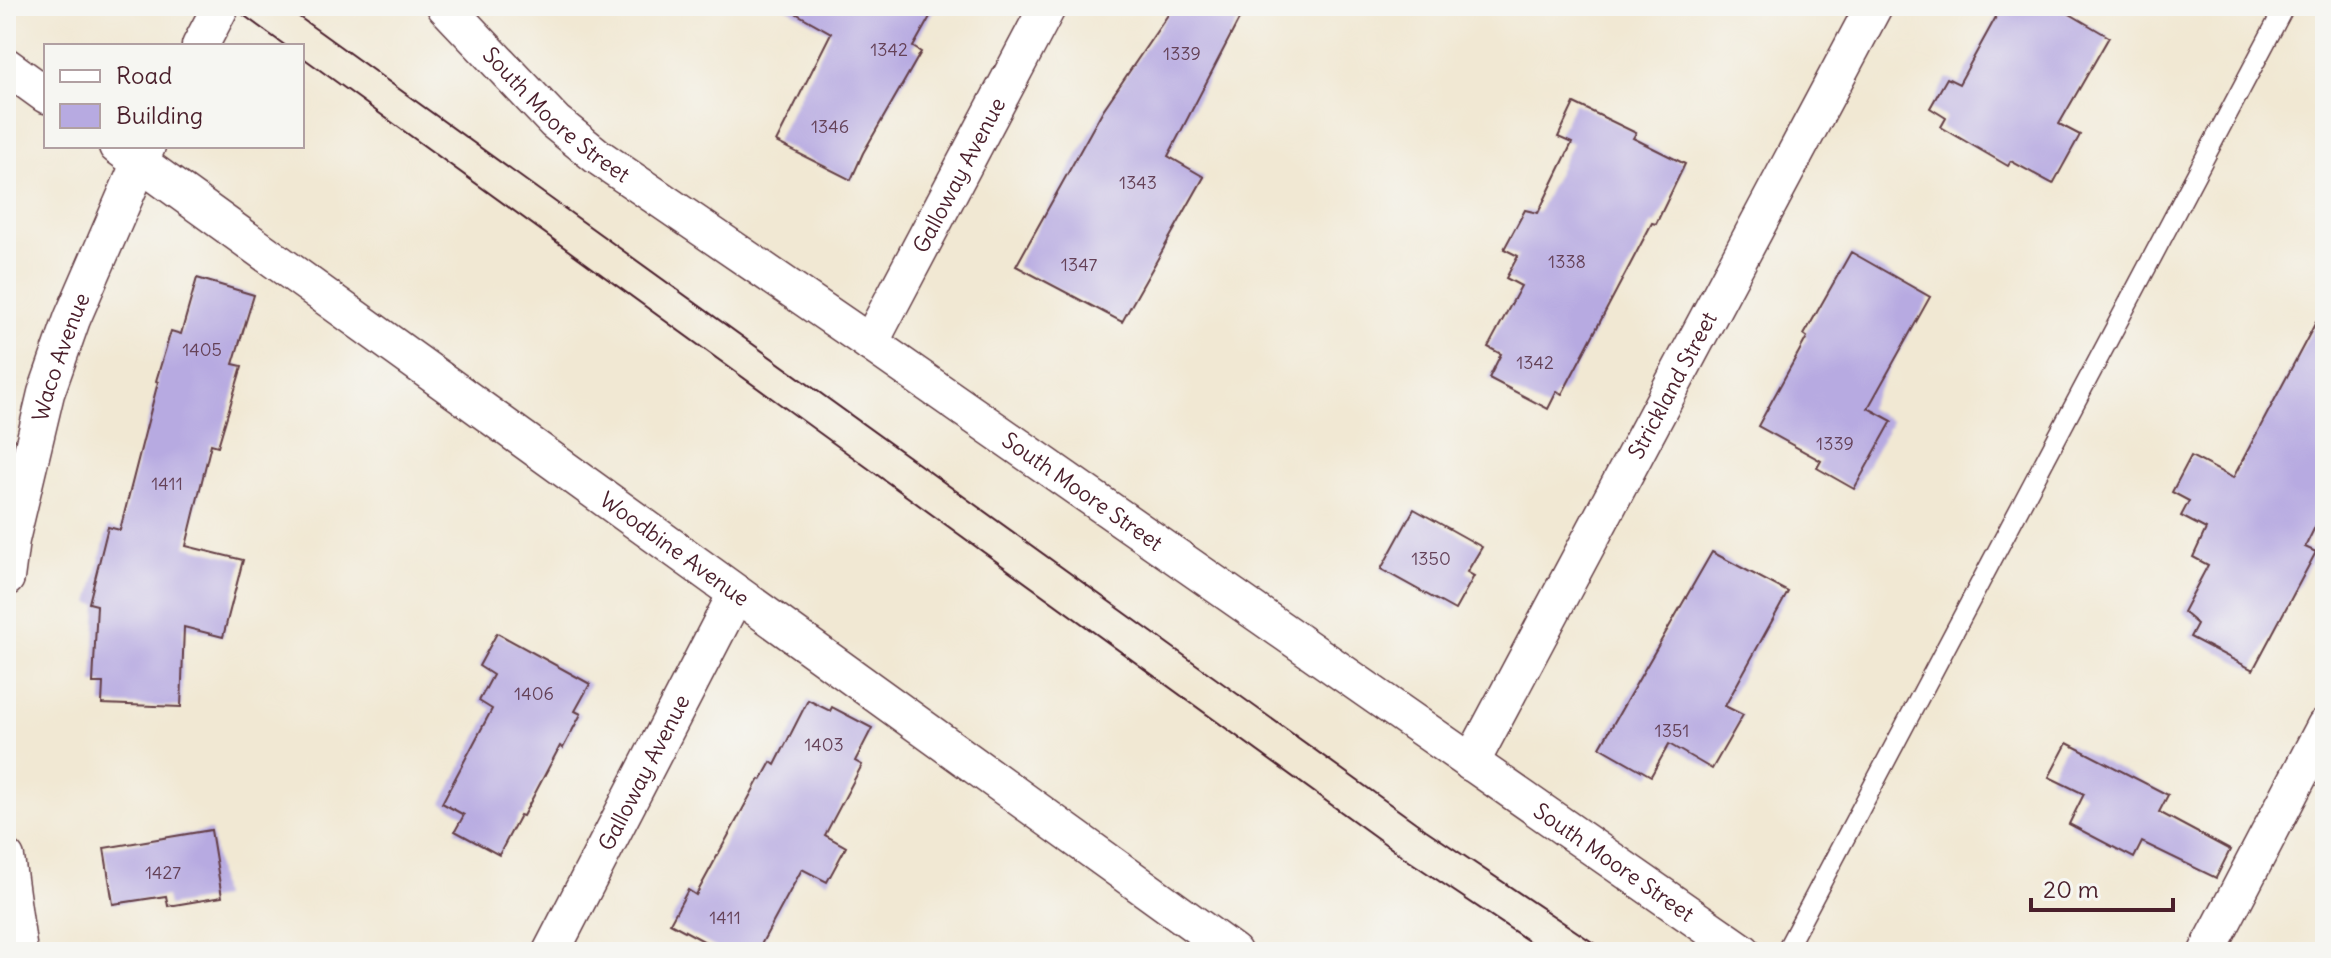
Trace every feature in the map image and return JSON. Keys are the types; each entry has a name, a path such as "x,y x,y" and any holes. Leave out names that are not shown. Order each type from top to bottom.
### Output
{"street":[{"path":"201,44 221,6"},
{"name":"South Moore Street","path":"445,6 555,122 597,156 1743,952"},
{"name":"Galloway Avenue","path":"870,343 1048,6"},
{"name":"Strickland Street","path":"1471,763 1874,6"},
{"path":"6,66 44,94"},
{"name":"Waco Avenue","path":"6,578 11,540 46,393 134,151"},
{"name":"Woodbine Avenue","path":"134,151 736,594 1233,952"},
{"name":"Galloway Avenue","path":"551,952 736,594"},
{"path":"2207,952 2325,726"},
{"path":"6,858 19,952"}],"lane":[{"path":"1785,952 2285,6"}],"building":[{"path":"783,6 936,6 913,47 921,52 863,153 851,180 776,142 831,33"},
{"path":"1174,6 1246,6 1168,156 1204,177 1122,322 1016,266 1103,110"},
{"path":"2002,6 2056,6 2109,37 2059,124 2080,135 2053,184 2011,161 2008,166 1941,127 1946,118 1930,108 1947,78 1959,84"},
{"path":"1574,103 1636,133 1633,138 1685,164 1656,224 1652,223 1562,394 1557,391 1548,409 1489,378 1501,354 1488,347 1521,286 1506,278 1518,256 1504,249 1525,210 1538,213 1572,143 1558,137"},
{"path":"1851,252 1930,297 1868,408 1892,421 1854,489 1817,468 1821,461 1758,426"},
{"path":"197,278 254,295 233,364 242,366 218,446 211,444 186,546 243,560 223,637 184,627 181,707 102,704 103,683 93,683 97,605 89,603 108,527 120,530 171,331 181,334"},
{"path":"2325,305 2325,507 2305,547 2316,552 2253,670 2190,637 2197,624 2183,612 2208,565 2193,557 2206,529 2181,516 2189,501 2172,492 2191,456 2233,478"},
{"path":"1414,509 1482,547 1467,572 1474,576 1455,610 1381,569"},
{"path":"1712,552 1788,592 1725,706 1743,715 1712,769 1669,744 1651,776 1600,747"},
{"path":"497,633 590,684 575,711 581,714 563,748 560,746 499,855 455,831 464,815 442,803 492,709 479,701 493,675 479,666"},
{"path":"808,700 830,711 832,707 872,728 855,761 862,765 825,835 846,847 827,882 802,869 757,952 724,952 670,923 688,890 696,895 759,779 771,762 775,765"},
{"path":"2067,743 2168,795 2159,812 2230,850 2216,878 2142,842 2134,858 2069,824 2084,794 2049,777"},
{"path":"211,830 222,897 168,906 166,896 113,904 104,848"}],"tram line":[{"path":"231,6 283,44"},
{"path":"284,6 1426,830 1607,952"},
{"path":"304,58 1406,859 1545,952"}]}
